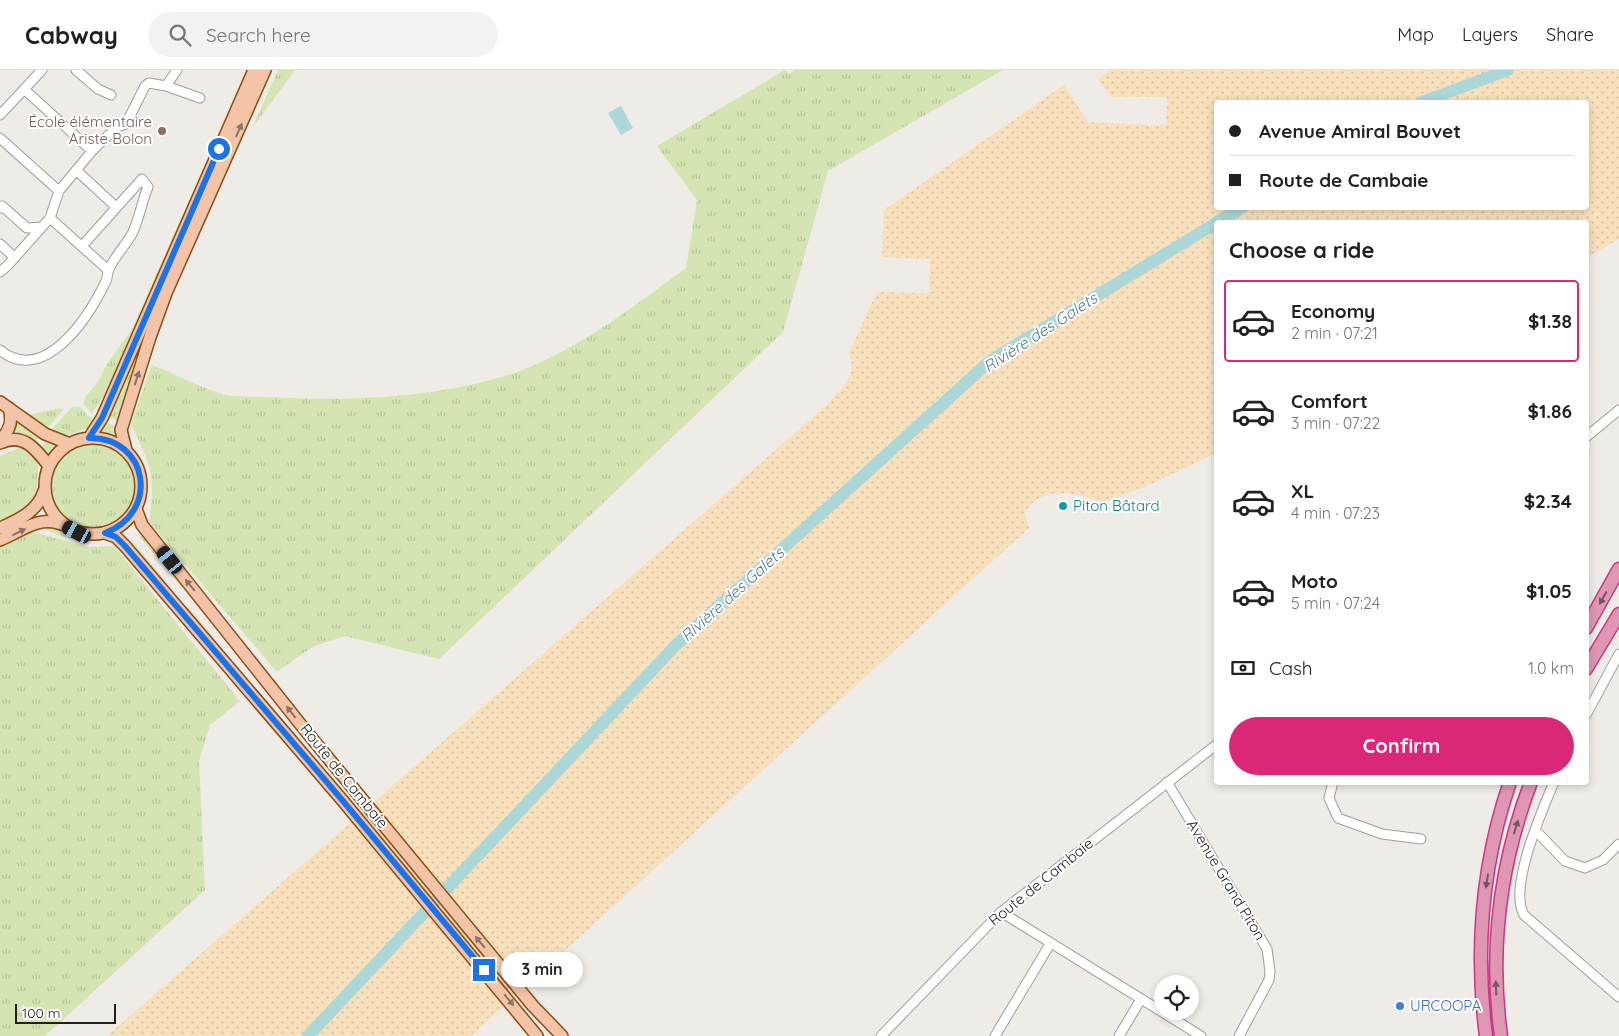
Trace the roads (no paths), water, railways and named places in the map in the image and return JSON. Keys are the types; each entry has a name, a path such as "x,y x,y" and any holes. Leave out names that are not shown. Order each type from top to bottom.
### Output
{"highway":[{"path":"1589,623 1619,569"},
{"path":"1589,664 1619,614"},
{"path":"1486,1036 1480,968 1483,906 1492,846 1509,785"},
{"path":"1501,1036 1496,987 1499,910 1510,846 1530,785"}],"main road":[{"path":"89,438 102,418 254,70"},
{"path":"0,540 43,521 51,520 77,532 90,535 105,533 124,524 136,509 141,483 138,470 126,450 121,430 166,293 265,70"},
{"path":"4,405 45,434 70,444"},
{"path":"0,441 10,426 11,416 4,405"},
{"path":"0,441 13,438 27,443 49,466"},
{"path":"0,528 35,508 41,500 45,489 49,466 61,450 70,444 89,438 105,439 126,450"},
{"path":"45,489 50,509 64,526"},
{"name":"Route de Cambaie","path":"136,509 145,529 355,791 534,1006 562,1036"},
{"name":"Route de Cambaie","path":"105,533 116,537 125,546 343,801 537,1036"}],"street":[{"path":"2,110 42,70"},
{"path":"76,70 98,89 111,95"},
{"path":"166,86 175,71"},
{"path":"0,272 50,218 59,191 92,151 117,127 126,124 144,86 149,83 166,86 200,98"},
{"path":"24,90 92,151"},
{"path":"0,138 59,191"},
{"path":"76,170 115,206"},
{"path":"0,350 24,362 52,354 91,309 107,281 108,270 133,232 148,186 142,179 115,206 82,246"},
{"path":"0,208 2,206 27,228 42,227"},
{"path":"50,218 108,270"},
{"path":"0,244 15,258"},
{"path":"1589,435 1619,410"},
{"path":"1589,710 1619,654"},
{"name":"Route de Cambaie","path":"881,1036 1001,912 1214,747"},
{"name":"Avenue Grand Piton","path":"1167,782 1266,949 1270,971 1269,980 1239,1036"},
{"path":"1332,785 1329,798 1338,818 1382,834 1421,840"},
{"path":"1553,785 1535,830 1525,864 1519,900 1520,909 1524,915 1619,997"},
{"path":"1535,830 1565,861 1585,868 1603,860 1619,844"},
{"path":"1001,912 1201,1036"},
{"path":"995,1036 1050,944"},
{"path":"1119,1036 1141,999"}],"water":[{"path":"621,106 633,128 621,135 608,113"}],"waterway":[{"name":"Rivière des Galets","path":"1427,100 1508,70"},
{"name":"Rivière des Galets","path":"1221,220 1238,210"},
{"name":"Rivière des Galets","path":"308,1036 676,645 990,361 1214,224"}],"place":[{"name":"École élémentaire Ariste Bolon","path":"162,131"},
{"name":"Piton Bâtard","path":"1063,506"},
{"name":"URCOOPA","path":"1400,1006"}]}
